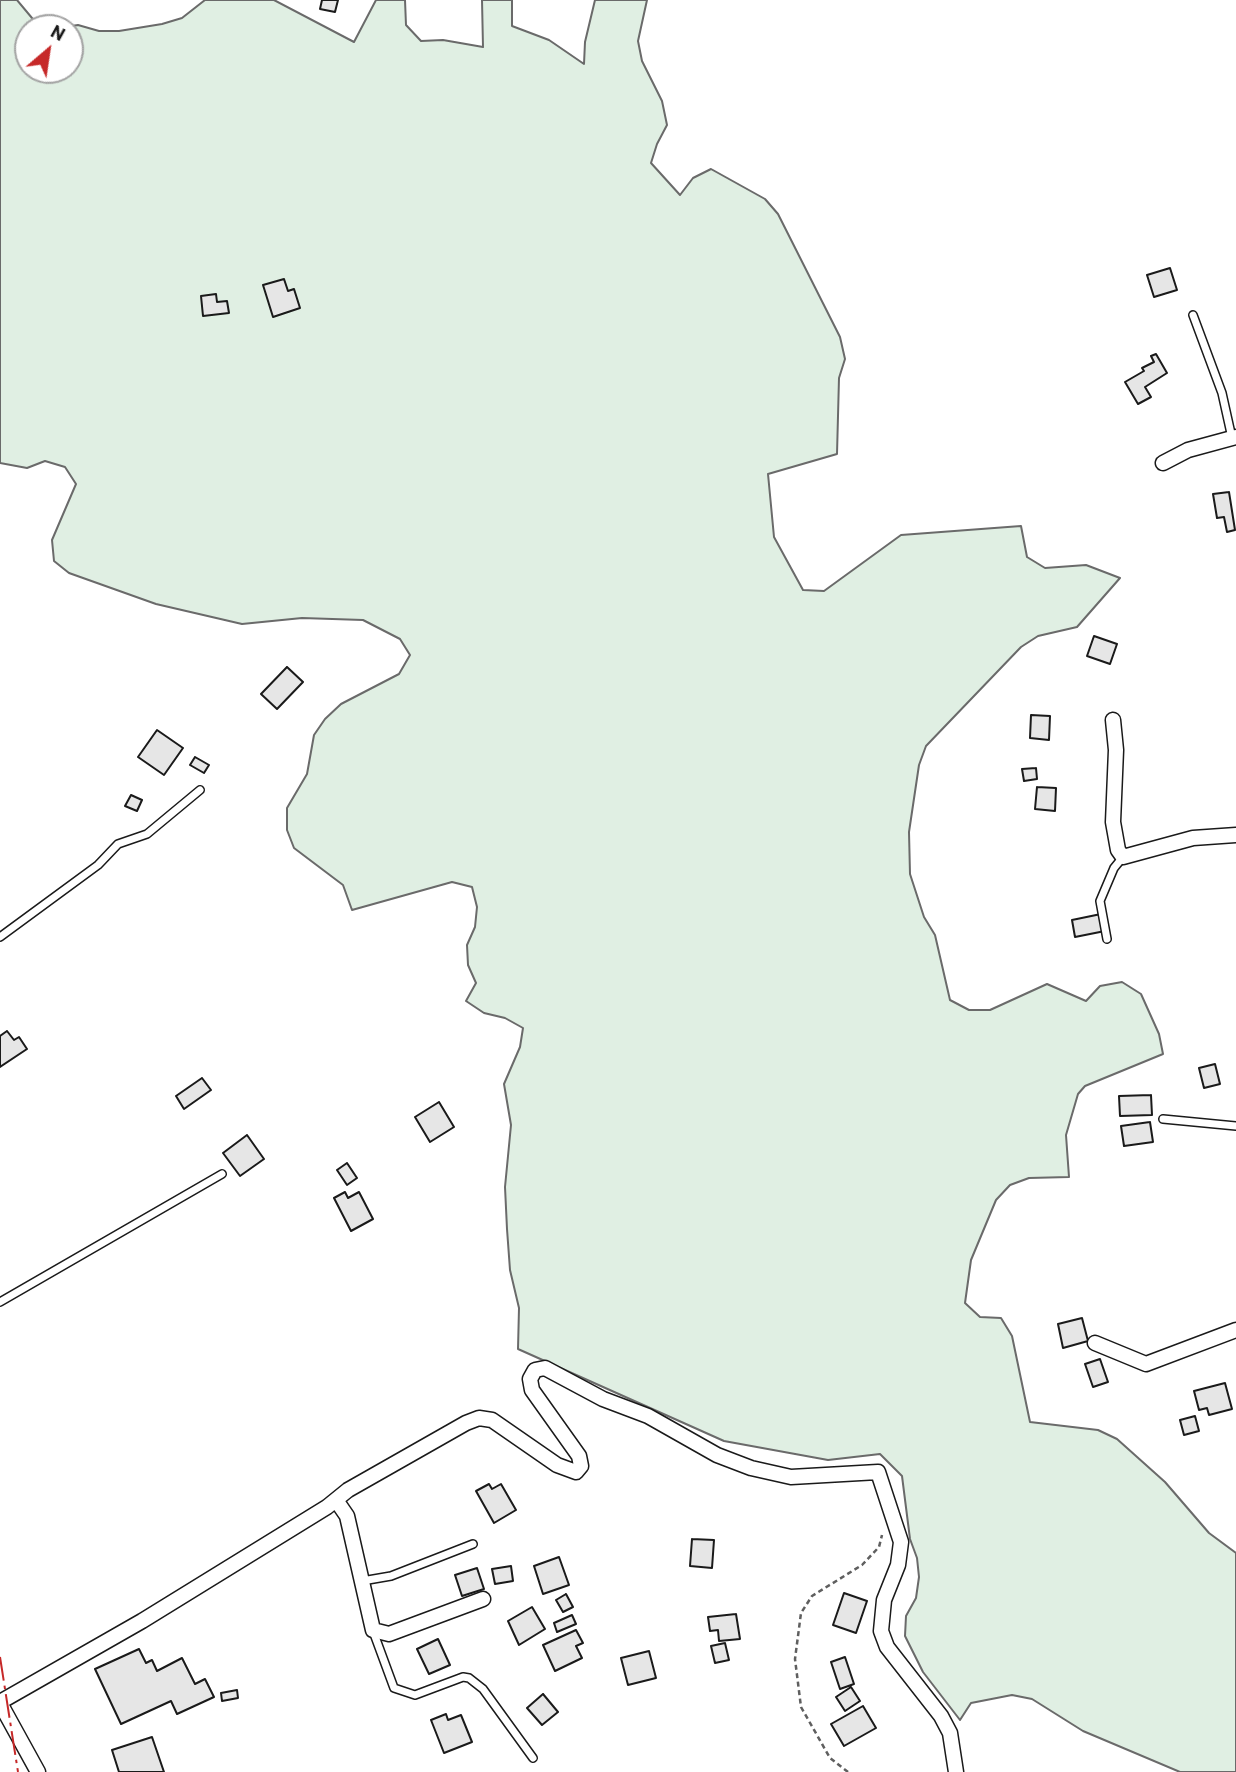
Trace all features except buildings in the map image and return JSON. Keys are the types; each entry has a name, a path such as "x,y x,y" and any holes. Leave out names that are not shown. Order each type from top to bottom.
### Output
{"street":[{"path":"1163,463 1188,450 1234,438"},
{"path":"1113,720 1116,750 1112,822 1118,850 1123,857 1193,838 1236,835"},
{"path":"1095,1343 1146,1364 1236,1330"},
{"path":"38,1772 0,1703 142,1621 348,1490 479,1418 492,1420 510,1429 556,1465 576,1472 581,1466 579,1456 532,1390 530,1379 535,1370 545,1368 603,1399 648,1416 717,1455 751,1468 791,1477 878,1472 895,1517 901,1542 898,1565 884,1600 881,1631 887,1647 941,1716 950,1733 956,1772"},
{"path":"336,1500 347,1516 373,1630 389,1634 483,1600"}],"lane":[{"path":"1193,315 1222,393 1234,438"},
{"path":"0,937 98,865 118,844 147,834 200,790"},
{"path":"1107,939 1100,901 1114,868 1123,857"},
{"path":"1163,1119 1236,1126"},
{"path":"0,1302 222,1174"},
{"path":"361,1581 391,1576 473,1544"},
{"path":"373,1630 394,1688 415,1695 463,1677 470,1678 483,1689 533,1758"}],"path":[{"path":"848,1772 830,1758 802,1707 795,1659 801,1613 812,1596 880,1547 884,1530"}],"green space":[{"path":"0,0 17,0 29,14 14,14 14,84 84,84 84,27 99,31 119,31 162,24 182,18 205,0 274,0 354,42 376,0 405,0 406,25 421,41 443,40 483,47 482,0 512,0 512,26 549,40 584,64 585,42 595,0 647,0 638,41 642,61 662,101 667,125 651,163 680,195 693,178 711,169 765,199 778,214 840,337 845,359 839,378 837,454 768,474 774,537 803,590 824,591 901,535 1021,526 1027,557 1045,568 1086,565 1120,578 1077,627 1038,636 1021,647 926,746 919,765 909,832 910,874 924,917 935,935 950,1000 969,1010 990,1010 1047,984 1086,1001 1100,986 1122,982 1141,994 1159,1034 1163,1054 1085,1086 1078,1094 1066,1135 1069,1177 1029,1178 1010,1185 996,1200 971,1260 965,1303 980,1317 1001,1318 1012,1336 1030,1422 1098,1430 1117,1439 1165,1482 1209,1533 1236,1553 1236,1772 1180,1772 1083,1731 1032,1699 1012,1695 971,1703 960,1720 923,1672 905,1636 906,1616 916,1598 919,1577 917,1558 910,1539 902,1476 880,1454 828,1460 724,1441 518,1349 519,1308 510,1270 505,1187 511,1125 504,1084 520,1047 523,1028 505,1018 484,1013 466,1001 476,983 468,965 467,945 475,927 477,907 472,887 452,882 352,910 343,885 294,848 287,830 287,808 307,774 314,735 325,719 341,704 399,674 410,655 400,639 363,620 302,618 242,624 156,604 69,573 54,561 52,540 76,484 65,467 45,461 27,468 0,463"}],"power":[{"path":"0,1657 18,1772"}]}
